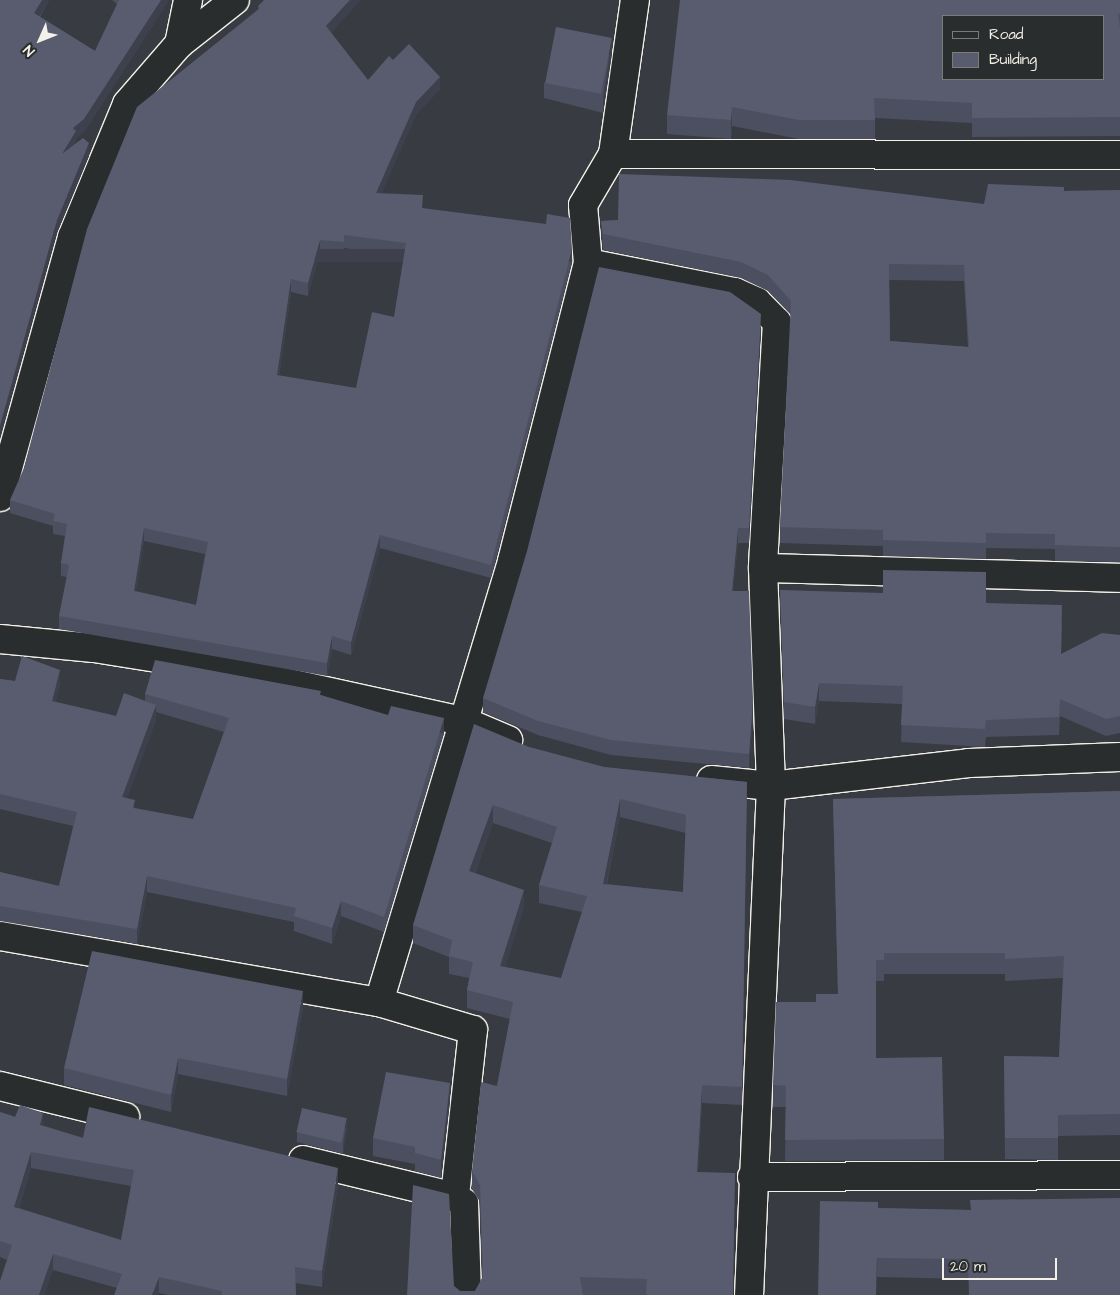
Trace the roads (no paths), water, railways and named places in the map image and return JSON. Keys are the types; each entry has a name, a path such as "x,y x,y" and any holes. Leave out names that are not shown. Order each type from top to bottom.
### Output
{"street":[{"path":"179,44 188,0"},
{"path":"0,497 72,237 127,104 179,44 236,0"},
{"path":"379,1002 466,722 588,263 583,205 613,154 635,0"},
{"path":"613,154 1120,155"},
{"path":"588,263 735,292 757,302 776,322 763,568 771,786 752,1177 750,1295"},
{"path":"763,568 1120,578"},
{"path":"0,640 94,648 225,669 466,722 533,750"},
{"path":"685,778 771,786 969,762 1120,757"},
{"path":"0,936 379,1002 473,1030 455,1197"},
{"path":"0,1086 155,1124"},
{"path":"281,1154 455,1197 464,1203 468,1295"},
{"path":"752,1177 1120,1175"}]}
